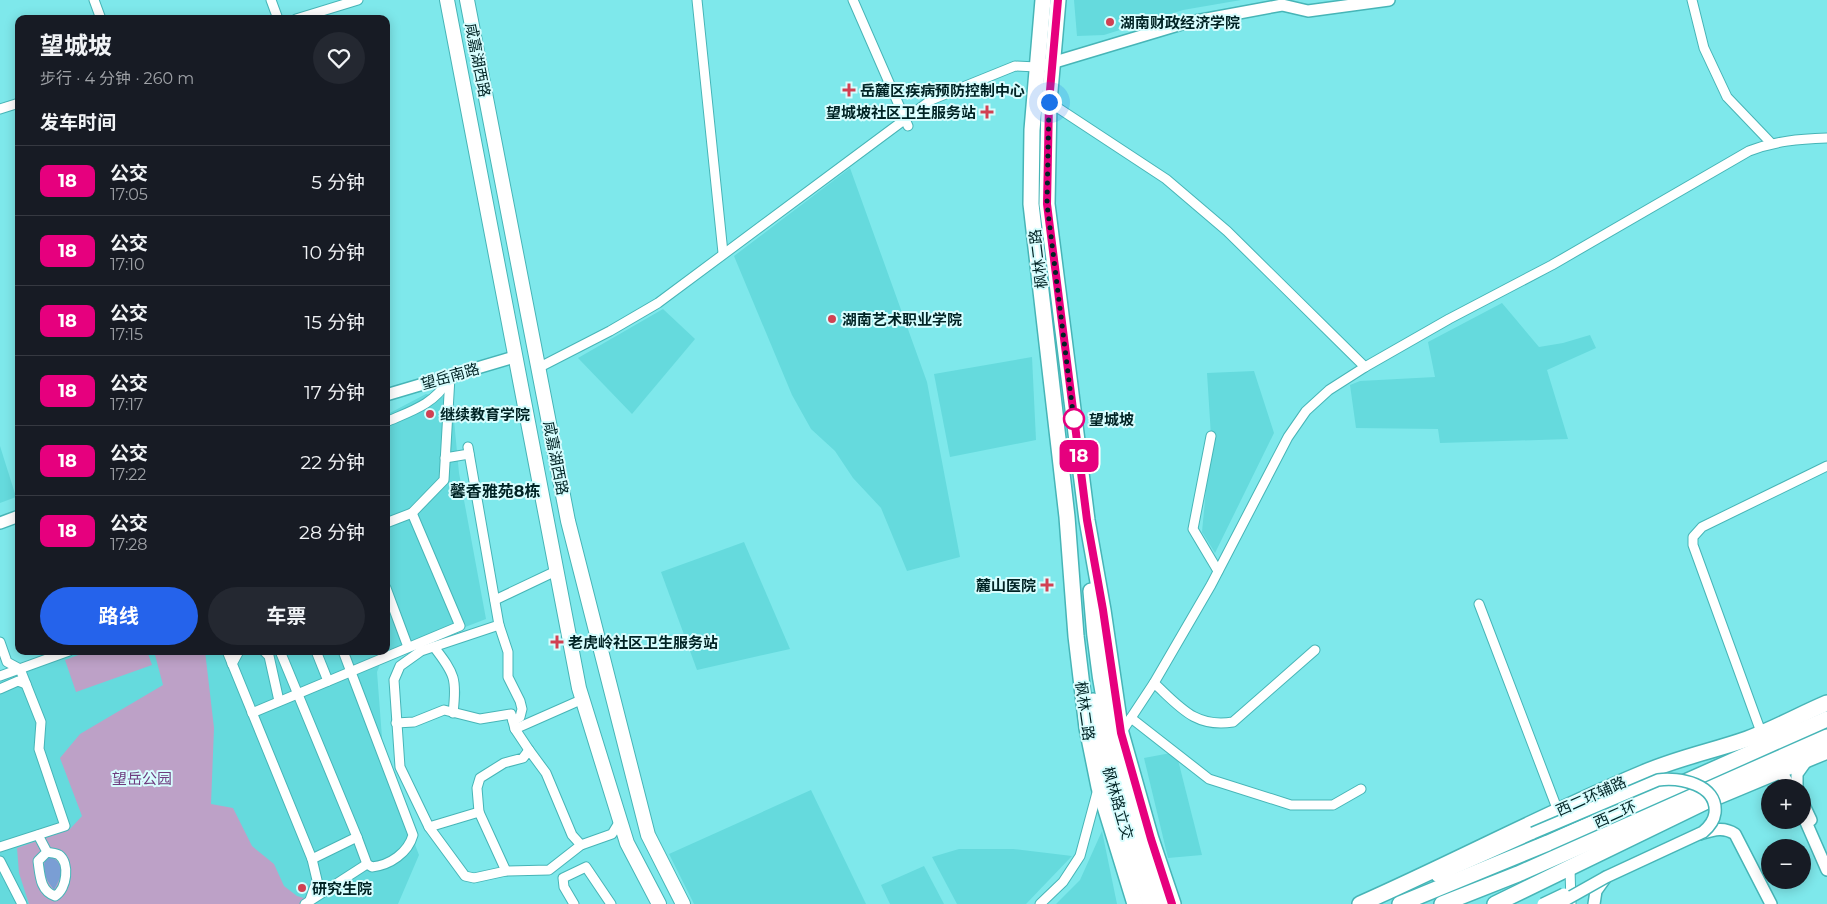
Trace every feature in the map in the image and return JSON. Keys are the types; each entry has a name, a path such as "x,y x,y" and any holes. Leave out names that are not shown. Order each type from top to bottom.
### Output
{"main road":[{"name":"咸嘉湖西路","path":"446,0 514,357 583,699 627,843 659,904"},
{"name":"咸嘉湖西路","path":"467,0 568,521 648,835 683,904"},
{"name":"枫林二路","path":"1043,0 1032,130 1031,204 1067,517 1080,673 1087,728 1099,787 1134,902"},
{"name":"枫林二路","path":"1058,0 1049,102 1047,204 1087,520 1103,610 1121,733 1172,904"},
{"name":"枫林二路","path":"1067,517 1088,608"},
{"name":"枫林二路","path":"1087,520 1088,608"},
{"name":"枫林路立交","path":"1088,608 1093,706 1119,810 1150,904"},
{"name":"枫林路立交","path":"1088,608 1110,731 1142,847 1161,904"},
{"name":"西二环辅路","path":"1360,904 1558,811 1664,764 1761,732 1827,703"},
{"name":"西二环","path":"1400,904 1548,843 1827,719"},
{"name":"西二环","path":"1442,904 1518,874 1827,737"},
{"path":"1495,904 1570,869 1621,841 1774,772 1827,751"},
{"path":"1167,888 1182,904"}],"street":[{"path":"94,0 100,15"},
{"path":"271,0 277,15"},
{"path":"309,15 358,0"},
{"path":"697,0 723,254"},
{"path":"852,0 907,122"},
{"path":"538,368 610,331 658,302 907,122 931,100 1015,66 1037,67 1052,64 1185,23 1282,5 1308,11 1388,0"},
{"path":"1692,0 1704,48 1727,97 1771,143"},
{"path":"1049,102 1166,178 1228,232 1366,368"},
{"path":"0,109 15,104"},
{"path":"1121,733 1154,683 1218,570 1288,437 1306,411 1329,390 1449,319 1552,266 1749,151 1771,143 1795,139 1827,138"},
{"name":"望岳南路","path":"390,394 514,357"},
{"path":"390,420 431,402 442,392 450,377"},
{"path":"390,521 412,513 444,480 450,377"},
{"path":"1210,436 1193,530 1218,570"},
{"path":"445,458 469,451 499,625 508,652 508,677 522,709 520,717 514,725"},
{"path":"1761,732 1693,545 1693,537 1702,526 1827,466"},
{"path":"390,654 460,626 412,513"},
{"path":"0,523 15,517"},
{"path":"495,600 556,571"},
{"path":"390,599 408,647"},
{"path":"1479,604 1558,811"},
{"path":"499,625 421,651 400,666 394,680 400,767 429,827 465,876 474,878 506,871 549,870 581,845 612,834 620,821"},
{"path":"0,642 7,662 20,669 41,722 39,750 65,826 0,847"},
{"path":"434,647 452,670 456,693 453,713"},
{"path":"1154,683 1191,717 1219,724 1233,722 1315,650"},
{"path":"0,676 58,655"},
{"path":"228,655 312,859 317,880 307,902"},
{"path":"232,664 237,655"},
{"path":"268,655 279,701"},
{"path":"282,655 367,864 376,867 402,854 411,844 413,835 343,655"},
{"path":"318,655 328,681"},
{"path":"252,713 388,655"},
{"path":"0,689 18,681 26,684"},
{"path":"514,725 583,699"},
{"path":"396,723 414,722 444,710 480,719 511,714 514,725 529,750 546,772 572,835 581,845"},
{"path":"1131,718 1209,779 1291,805 1334,805 1361,789"},
{"path":"506,871 480,812 477,788 480,778 504,763 522,758 529,750"},
{"path":"1797,779 1797,774 1809,758"},
{"path":"1774,772 1783,774 1786,779"},
{"path":"1376,904 1658,780 1668,778 1691,783 1711,795 1715,806 1715,815 1708,828 1606,877 1542,904"},
{"path":"1040,904 1063,882 1080,856 1099,787"},
{"path":"429,827 480,812"},
{"path":"1811,821 1827,856"},
{"path":"1696,835 1718,829 1729,830 1735,834 1771,904"},
{"path":"1809,829 1827,870"},
{"path":"38,835 47,852 59,856 67,880 61,893 55,896 50,894 42,885 38,861 47,852"},
{"path":"312,859 356,838"},
{"path":"0,862 22,904"},
{"path":"307,902 367,864"},
{"path":"574,904 564,887 564,878 586,867 611,904"},
{"path":"1570,869 1571,904"},
{"path":"1558,904 1606,877"},
{"path":"1594,904 1596,891 1606,877"}],"shaded area":[{"name":"湖南财政经济学院","path":"1074,0 1241,0 1183,10 1104,35 1077,36"},
{"name":"湖南艺术职业学院","path":"850,168 927,382 960,557 907,571 881,508 853,478 835,451 811,429 792,395 734,256"},
{"path":"1502,303 1539,347 1563,343 1590,335 1596,348 1547,370 1568,439 1440,443 1438,429 1356,428 1350,385 1360,381 1435,377 1428,342"},
{"path":"663,309 695,339 632,414 578,358"},
{"path":"1032,357 1036,440 950,457 934,374"},
{"path":"1254,371 1274,433 1215,553 1202,532 1211,436 1207,373"},
{"path":"426,394 452,399 459,473 486,619 382,659 377,672 384,764 419,855 398,904 0,904 0,682 71,655 390,655 390,413"},
{"path":"0,446 15,497 0,503"},
{"path":"744,542 790,649 697,670 661,572"},
{"path":"1176,752 1202,855 1168,858 1144,758"},
{"path":"811,790 866,904 694,904 669,854"},
{"path":"1102,831 1117,904 1056,904 1080,880"},
{"path":"959,849 1013,849 1072,856 1026,904 957,904 932,857"},
{"path":"46,857 52,857 58,862 63,872 54,890 45,875"},
{"path":"924,866 944,904 890,904 881,885"}],"green space":[{"path":"78,655 148,655 152,665 76,692 65,660"},
{"name":"望岳公园","path":"155,655 205,655 214,728 211,804 233,808 252,846 274,864 284,886 297,896 314,901 314,904 29,904 19,873 17,848 70,829 82,816 60,758 80,734 163,685"}],"bus line":[{"name":"18","path":"1058,0 1049,102 1047,204 1087,520 1103,610 1121,733 1133,780 1172,904"}],"place":[{"name":"湖南财政经济学院","path":"1110,22"},
{"name":"岳麓区疾病预防控制中心","path":"849,90"},
{"name":"望城坡社区卫生服务站","path":"987,112"},
{"name":"湖南艺术职业学院","path":"832,319"},
{"name":"继续教育学院","path":"430,414"},
{"name":"望城坡","path":"1074,419"},
{"name":"麓山医院","path":"1047,585"},
{"name":"老虎岭社区卫生服务站","path":"557,642"},
{"name":"研究生院","path":"302,888"}],"district":[{"name":"馨香雅苑8栋","path":"495,491"}],"route":[{"path":"1049,102 1047,204 1074,421 1074,419"}]}
